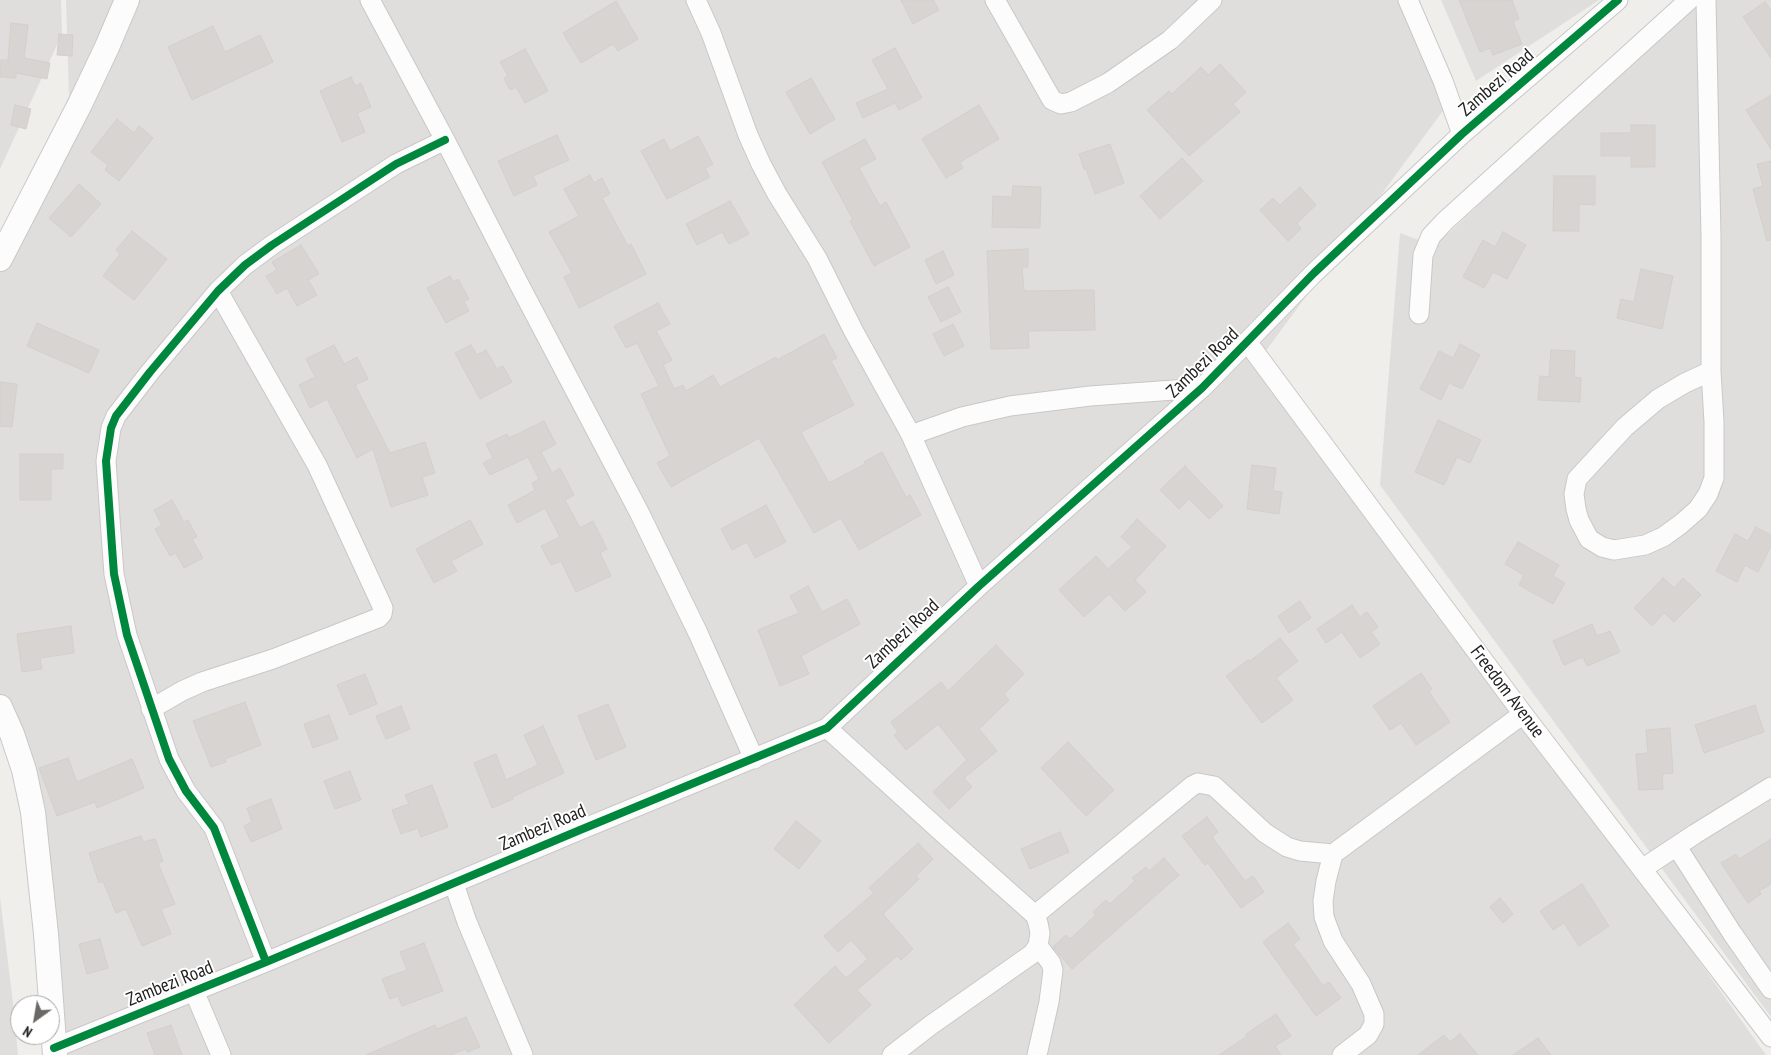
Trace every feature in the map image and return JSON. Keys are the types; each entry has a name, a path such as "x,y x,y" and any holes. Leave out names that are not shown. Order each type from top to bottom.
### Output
{"street":[{"path":"3,249 88,87 127,0"},
{"path":"370,0 640,512 698,633 754,759"},
{"path":"696,0 711,33 748,135 761,164 777,194 818,258 853,330 912,435 979,586"},
{"path":"995,0 1052,100 1061,104 1071,102 1108,83 1170,40 1212,0"},
{"path":"1408,0 1443,81 1462,134"},
{"name":"Zambezi Road","path":"54,1051 828,728 979,586 1202,388 1248,343 1314,273 1462,134 1618,0"},
{"path":"1418,314 1423,255 1431,236 1445,221 1689,0"},
{"path":"1706,0 1714,478 1708,494 1698,509 1663,537 1645,545 1614,550 1602,547 1590,539 1579,520 1576,510 1574,494 1577,479 1625,427 1658,398 1711,371"},
{"path":"266,962 214,828 186,791 169,759 127,635 114,574 106,461 111,428 116,416 150,372 218,291 245,265 272,245 396,164 445,140"},
{"path":"152,709 182,691 202,682 273,659 378,618 382,614 383,608 317,465 218,291"},
{"name":"Freedom Avenue","path":"1248,343 1523,714 1771,1037"},
{"path":"912,435 962,417 1010,406 1090,396 1202,388"},
{"path":"0,708 12,734 24,770 33,812 46,934 54,1051"},
{"path":"1035,914 1198,783 1214,786 1265,833 1287,847 1300,851 1332,854 1523,714"},
{"path":"828,728 945,836 1035,914 1040,933 1038,946 1032,954 931,1024 892,1055"},
{"path":"1642,869 1771,787"},
{"path":"1677,847 1732,933 1771,989"},
{"path":"1332,854 1323,901 1324,917 1333,941 1361,984 1374,1014 1374,1024 1368,1036 1342,1055"},
{"path":"454,884 467,922 523,1055"},
{"path":"1037,1055 1049,1002 1053,970 1052,963 1038,946"},
{"path":"194,991 221,1055"}],"shaded area":[{"path":"0,0 61,0 62,34 0,169"},
{"path":"66,0 1402,0 1448,104 1265,352 1766,1055 51,1055 50,1045 60,1045 60,995 47,995 34,810 0,696 0,258 69,96"},
{"path":"1441,0 1599,0 1476,81"},
{"path":"1696,0 1771,0 1771,1017 1380,485 1400,233 1435,246"},
{"path":"0,897 12,995 10,995 10,1045 17,1045 18,1055 0,1055"}],"building":[{"path":"901,0 933,0 939,10 913,24"},
{"path":"1459,0 1512,0 1519,19 1513,22 1522,44 1493,55 1490,48 1480,52"},
{"path":"616,1 638,39 618,51 613,44 581,63 563,33"},
{"path":"1765,2 1771,11 1771,58 1743,17"},
{"path":"11,23 28,25 24,58 50,63 47,79 16,73 16,78 0,77 1,60 8,60"},
{"path":"213,26 225,52 260,35 273,62 192,100 168,47"},
{"path":"59,34 73,35 72,56 57,55"},
{"path":"895,48 922,98 899,110 895,103 863,118 856,103 888,89 872,60"},
{"path":"525,49 548,91 525,103 516,87 510,90 504,78 508,76 500,62"},
{"path":"1220,64 1246,92 1233,104 1240,112 1189,156 1147,110 1169,91 1172,94 1201,67 1208,75"},
{"path":"351,77 355,86 361,83 371,107 357,113 365,132 342,142 320,91"},
{"path":"811,78 835,119 810,134 786,92"},
{"path":"1771,95 1771,149 1746,110"},
{"path":"15,105 31,109 26,129 11,125"},
{"path":"979,105 999,139 960,162 963,168 946,178 922,139"},
{"path":"117,119 134,133 139,126 153,138 119,181 105,170 108,165 91,152"},
{"path":"1631,125 1655,125 1655,167 1631,167 1631,156 1601,156 1601,133 1631,133"},
{"path":"557,135 569,160 533,176 537,185 514,196 498,161"},
{"path":"698,136 713,164 705,168 710,177 667,199 641,151 664,139 670,151"},
{"path":"865,139 876,159 859,168 880,206 886,202 910,247 874,266 850,221 853,220 822,162"},
{"path":"1110,144 1124,183 1095,194 1079,154"},
{"path":"1182,158 1203,181 1160,219 1140,196"},
{"path":"1771,161 1771,240 1767,241 1753,189 1763,186 1757,164"},
{"path":"590,175 594,183 602,178 610,194 602,198 628,246 631,244 646,274 579,308 564,277 572,273 549,232 579,216 564,189"},
{"path":"1554,176 1595,176 1595,205 1579,204 1579,231 1553,231"},
{"path":"79,184 101,204 71,237 49,218"},
{"path":"1013,186 1041,187 1040,228 992,227 993,196 1012,197"},
{"path":"1300,187 1316,205 1297,223 1301,229 1288,241 1260,210 1273,198 1280,205"},
{"path":"730,201 749,234 729,244 722,232 697,245 686,224"},
{"path":"132,231 167,259 134,300 103,276 120,254 116,250"},
{"path":"1503,232 1526,245 1507,279 1493,272 1484,288 1463,277 1483,240 1495,247"},
{"path":"301,245 319,274 308,280 317,295 297,306 287,288 277,294 266,276 277,270 272,262"},
{"path":"1028,249 1028,267 1022,267 1024,291 1094,290 1095,330 1028,331 1029,348 991,349 987,251"},
{"path":"943,251 954,275 936,284 925,260"},
{"path":"1641,269 1673,276 1662,329 1617,318 1621,299 1634,302"},
{"path":"450,276 453,282 458,279 469,299 464,301 469,311 446,323 427,288"},
{"path":"948,287 961,312 941,322 928,297"},
{"path":"658,303 670,324 656,331 672,360 663,365 674,389 683,385 686,391 713,375 720,387 776,357 777,360 824,334 837,358 831,361 854,405 801,432 829,483 865,464 864,462 882,452 906,497 910,495 921,515 859,550 841,518 814,533 759,438 671,487 657,463 670,456 641,394 659,386 637,343 626,348 614,326"},
{"path":"37,323 99,350 89,373 27,346"},
{"path":"953,324 964,346 944,356 933,334"},
{"path":"1460,344 1480,355 1462,389 1449,383 1441,400 1420,389 1439,351 1453,358"},
{"path":"334,345 344,364 357,357 368,379 355,385 390,453 425,442 435,473 422,477 428,495 391,507 373,449 357,458 327,399 310,408 299,385 315,377 306,359"},
{"path":"471,345 477,355 486,350 497,369 503,366 512,382 480,399 455,353"},
{"path":"1551,350 1575,351 1574,377 1581,378 1580,402 1538,400 1540,376 1549,377"},
{"path":"0,382 17,384 12,427 0,426"},
{"path":"1438,420 1481,440 1470,463 1457,457 1444,485 1415,472"},
{"path":"544,421 556,444 541,452 552,473 560,468 574,495 565,500 580,528 593,521 607,549 600,553 611,576 576,592 561,561 551,565 541,546 560,537 545,508 517,523 508,505 535,490 532,483 539,479 528,457 490,475 483,463 493,458 486,444 507,434 509,438"},
{"path":"20,454 63,454 63,469 51,469 51,500 20,500"},
{"path":"1252,465 1276,468 1273,491 1282,492 1279,514 1247,509"},
{"path":"1185,466 1223,506 1209,519 1189,499 1179,509 1160,490"},
{"path":"172,500 184,522 188,520 197,537 192,539 203,558 184,568 176,553 170,556 155,529 162,525 154,510"},
{"path":"766,505 786,542 755,558 747,542 732,550 721,529"},
{"path":"1137,519 1166,546 1135,580 1146,592 1125,611 1109,594 1084,617 1059,590 1096,556 1108,569 1132,547 1121,537"},
{"path":"470,520 483,544 451,561 457,571 434,583 416,549"},
{"path":"1756,527 1771,535 1771,546 1758,572 1745,565 1737,582 1716,571 1735,534 1748,541"},
{"path":"1518,542 1559,565 1553,576 1565,583 1553,604 1519,585 1524,575 1505,564"},
{"path":"1663,578 1674,588 1683,578 1701,595 1674,622 1664,613 1652,626 1634,608"},
{"path":"808,586 822,612 847,599 860,624 801,656 809,674 780,686 758,630 799,613 790,596"},
{"path":"1300,601 1311,618 1289,633 1278,616"},
{"path":"1352,605 1360,617 1367,612 1378,627 1371,632 1380,644 1360,658 1342,632 1326,643 1317,629"},
{"path":"1592,624 1597,636 1610,631 1620,652 1587,666 1583,657 1564,665 1553,641"},
{"path":"71,626 74,653 40,658 42,669 22,672 17,634"},
{"path":"1280,638 1298,661 1276,678 1293,700 1262,723 1226,676 1248,660 1250,661"},
{"path":"996,645 1024,674 1004,694 1009,700 979,729 997,751 964,778 972,787 949,809 933,792 967,760 938,724 906,750 894,735 898,732 891,722 941,682 948,691"},
{"path":"1421,673 1432,689 1429,692 1450,722 1416,745 1401,723 1390,730 1373,706"},
{"path":"365,674 377,704 350,715 337,685"},
{"path":"245,702 261,745 225,759 226,762 211,767 193,721"},
{"path":"608,704 626,747 596,760 578,716"},
{"path":"1755,705 1764,732 1704,753 1695,725"},
{"path":"401,706 410,729 386,739 376,716"},
{"path":"329,715 338,739 313,748 304,724"},
{"path":"543,726 564,773 492,808 474,763 496,754 506,780 538,765 524,735"},
{"path":"1670,728 1673,773 1662,774 1663,789 1639,790 1636,754 1648,753 1646,730"},
{"path":"1068,742 1114,790 1086,816 1041,768"},
{"path":"68,758 77,782 132,759 144,788 97,808 95,802 57,816 39,768"},
{"path":"350,771 361,800 335,809 324,781"},
{"path":"432,785 448,827 421,837 418,828 401,834 392,810 409,804 405,795"},
{"path":"271,799 282,829 251,842 244,826 252,822 247,808"},
{"path":"1207,817 1218,832 1212,837 1245,881 1253,876 1264,892 1241,908 1208,863 1205,865 1182,836"},
{"path":"796,821 821,841 799,869 774,849"},
{"path":"1060,832 1069,852 1030,869 1021,849"},
{"path":"141,836 143,842 155,839 163,861 158,863 175,904 161,909 171,934 142,946 126,909 116,913 103,881 99,883 89,853"},
{"path":"1771,839 1771,884 1759,891 1761,894 1748,903 1721,863 1736,854 1739,859"},
{"path":"918,843 933,859 916,876 919,879 883,914 913,949 901,960 897,956 857,990 871,1005 829,1043 794,1005 835,966 846,978 868,959 851,940 838,952 824,936 874,893 869,888"},
{"path":"1164,858 1179,875 1072,969 1053,947 1066,935 1070,939 1096,915 1093,912 1106,900 1110,904 1135,881 1132,878 1146,867 1149,871"},
{"path":"1582,884 1609,926 1579,946 1564,923 1553,930 1540,911"},
{"path":"1500,898 1513,914 1503,923 1490,907"},
{"path":"1288,923 1300,939 1293,944 1323,986 1329,982 1341,998 1316,1016 1263,942"},
{"path":"100,939 108,968 87,974 79,944"},
{"path":"424,943 443,991 402,1006 398,996 390,999 382,979 407,970 400,952"},
{"path":"1276,1014 1291,1036 1275,1046 1281,1055 1219,1055 1247,1036 1246,1034"},
{"path":"466,1017 480,1047 467,1052 466,1049 451,1055 366,1055 435,1025 437,1029"},
{"path":"171,1025 182,1055 155,1055 147,1033"},
{"path":"1460,1034 1478,1055 1418,1055 1444,1035 1450,1042"},
{"path":"1538,1038 1551,1055 1513,1055"}],"cycle path":[{"path":"54,1048 266,962 827,728 979,586 1202,388 1314,273 1462,134 1618,0"},
{"path":"266,962 214,828 186,791 169,759 127,635 114,574 106,461 111,428 116,416 150,372 218,291 245,265 272,245 396,164 445,140"}]}
